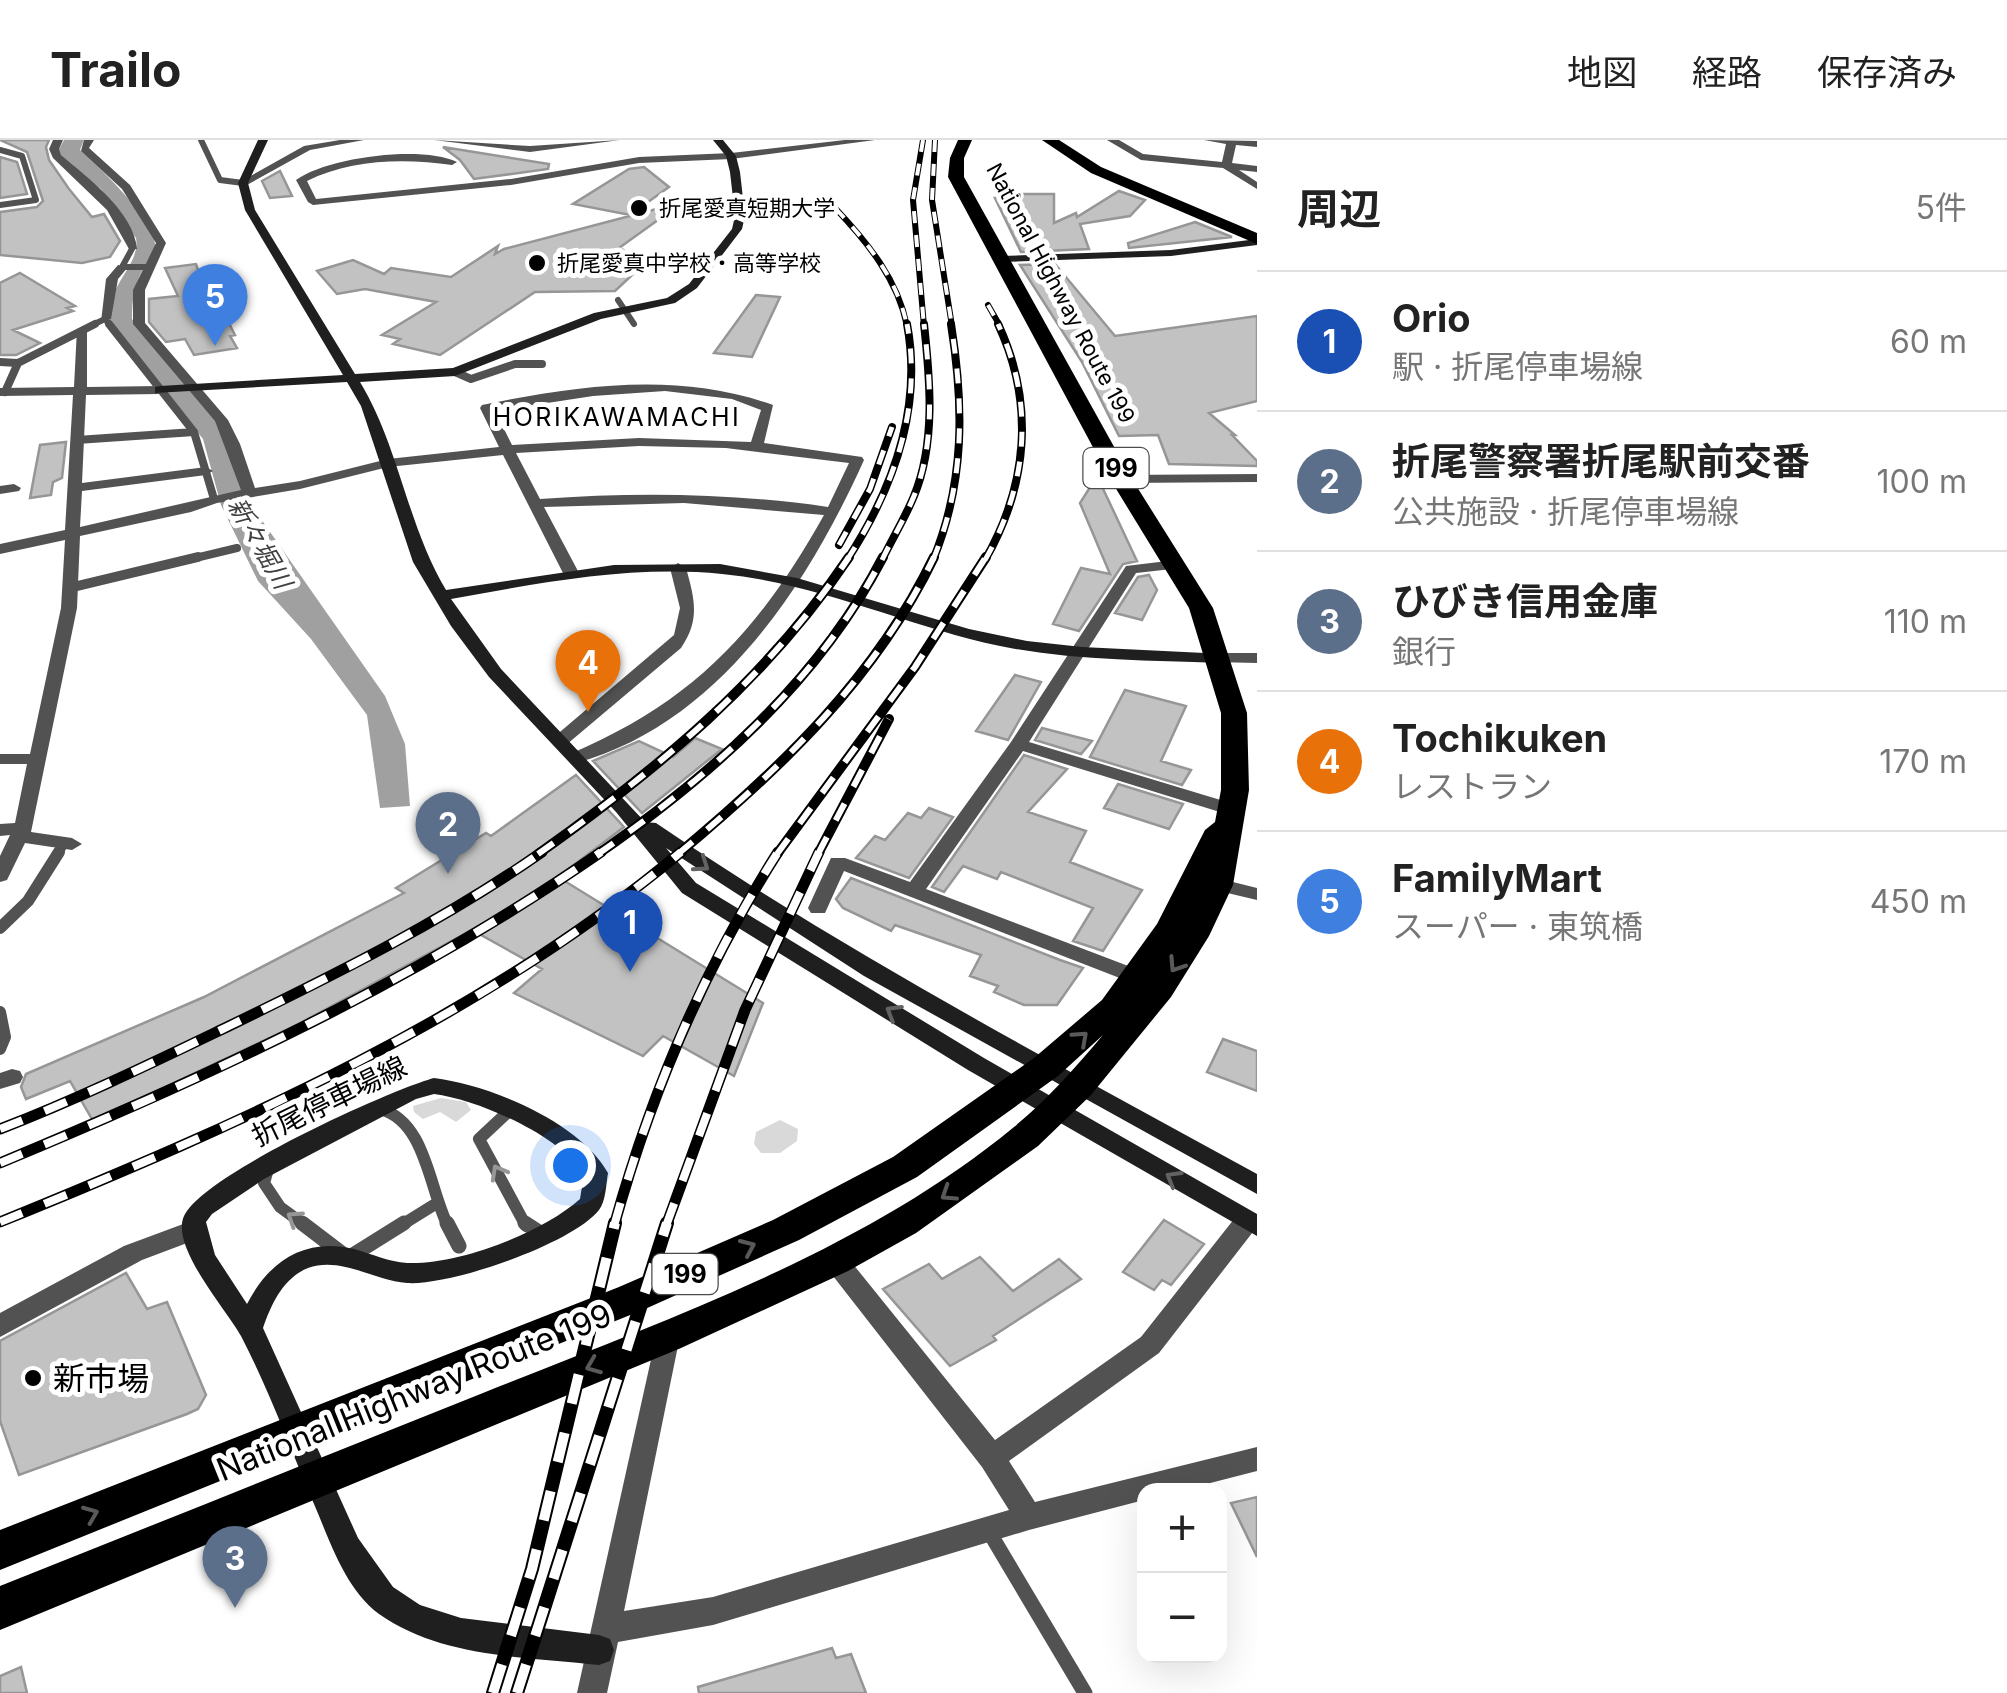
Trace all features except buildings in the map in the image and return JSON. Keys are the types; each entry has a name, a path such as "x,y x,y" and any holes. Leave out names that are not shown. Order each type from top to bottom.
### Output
{"highway":[{"name":"National Highway Route 199","path":"0,1608 666,1336 835,1260 903,1224 964,1183 1067,1098 1160,989 1194,936 1206,882 1230,809 1235,790 1234,714 1220,658 1201,608 1121,478 956,177 956,158 966,140"},
{"path":"1049,140 1096,170 1257,240"},
{"path":"1066,140 1110,167 1257,230"},
{"name":"National Highway Route 199","path":"0,1550 632,1298 786,1230 905,1167 1032,1078 1092,1028 1138,978 1206,882"}],"street":[{"path":"58,140 56,156 96,190 121,223 133,247"},
{"path":"89,140 84,149 126,186 160,243 139,290 139,324 226,428 246,494"},
{"path":"263,140 244,183 250,210 378,427 406,524 441,596 496,673 623,808 689,888 1067,1098 1252,1224 1150,1345 992,1458"},
{"path":"244,183 314,146 359,140"},
{"path":"439,140 530,149 615,140"},
{"path":"3,392 162,390 456,372 598,316 656,306 687,292 730,243 737,229 740,216 731,156 718,140"},
{"path":"471,187 452,162 428,157 318,169 301,180 312,202 471,187 639,160 731,156 884,140"},
{"path":"1112,140 1141,157 1257,169"},
{"path":"1209,140 1257,144"},
{"path":"1226,166 1232,141"},
{"path":"452,162 484,143"},
{"path":"1226,166 1257,186"},
{"path":"1001,259 1171,253 1257,240"},
{"path":"105,320 112,279 122,266"},
{"path":"0,876 22,832 69,608 83,329"},
{"path":"571,573 487,408 670,387 729,394 768,408 757,444"},
{"path":"0,550 191,508 216,498 388,463 507,450 630,441 757,444 857,460 835,512 796,581 696,691 667,714 576,758"},
{"path":"74,488 206,471"},
{"path":"1121,478 1257,478"},
{"path":"534,504 678,496 750,500 835,512"},
{"path":"914,891 1019,744 1130,568 1176,565"},
{"path":"560,741 688,628 690,607 678,568"},
{"path":"441,596 571,573 716,569 796,581 971,633 1075,652 1257,658"},
{"path":"1019,744 1230,809"},
{"path":"0,759 37,759"},
{"path":"623,808 1032,1078 1067,1098 1257,1185"},
{"path":"0,830 68,844"},
{"path":"818,908 838,862 1138,978"},
{"path":"1206,882 1257,894"},
{"name":"折尾停車場線","path":"194,1230 195,1216 209,1199 422,1088 445,1086 467,1090 578,1149 596,1174 595,1192 584,1212 542,1234 462,1265 433,1272 388,1270 348,1258 318,1255 285,1268 262,1294 250,1328"},
{"path":"0,1326 134,1253 194,1230 217,1281 250,1328 316,1478 366,1578 388,1603 419,1620 446,1628 602,1640 1028,1518 1257,1459"},
{"path":"835,1260 992,1458 1028,1518"},
{"path":"592,1693 666,1336"}],"lane":[{"path":"201,140 220,180 244,183"},
{"path":"0,150 22,156 36,200 0,205"},
{"path":"0,216 12,206"},
{"path":"133,247 122,266 150,267"},
{"path":"618,300 634,324"},
{"path":"3,392 18,364 105,320 194,432 216,498"},
{"path":"0,362 18,364"},
{"path":"456,372 471,379 514,364 542,364"},
{"path":"77,440 194,432"},
{"path":"69,588 237,548"},
{"path":"0,928 28,901 68,844"},
{"path":"0,1012 5,1038 0,1050"},
{"path":"378,1110 391,1110 400,1117 416,1144 436,1204 459,1246"},
{"path":"508,1111 479,1139 528,1227 542,1234"},
{"path":"270,1165 264,1183 276,1206 339,1247 348,1258 436,1204"},
{"path":"988,1530 1085,1693"}],"shaded area":[{"path":"441,1098 466,1102 471,1110 456,1122 440,1112 423,1119 414,1112 413,1106"},
{"path":"780,1120 798,1129 797,1141 780,1153 761,1153 754,1144 756,1132"}],"water":[{"name":"新々堀川","path":"64,140 84,140 80,150 126,196 148,225 155,249 137,284 132,319 217,422 247,499 385,696 405,744 410,806 380,808 367,715 311,639 258,581 221,505 203,439 110,321 113,297 133,258 136,238 101,189 67,163 58,151"}],"railway":[{"path":"923,140 913,200 924,326"},
{"path":"935,140 932,200 952,326"},
{"path":"836,209 880,263 897,293 907,326"},
{"path":"988,305 1000,326"},
{"path":"848,559 878,505 900,447 911,387 907,324"},
{"path":"882,560 914,496 926,454 929,389 924,324"},
{"path":"933,560 951,502 959,444 951,324"},
{"path":"985,560 1010,503 1021,444 1018,384 998,324"},
{"path":"839,545 870,489 892,427"},
{"path":"598,854 681,792 758,723 827,645 883,557"},
{"path":"678,854 788,755 854,682 884,643 934,557"},
{"path":"777,854 915,667 986,557"},
{"path":"538,854 625,789 707,720 783,643 848,559"},
{"path":"819,853 889,719"},
{"path":"0,1129 144,1066 349,966 467,901 542,852"},
{"path":"0,1222 179,1147 356,1063 524,966 604,912 681,852"},
{"path":"614,1226 645,1128 682,1033 726,941 778,852"},
{"path":"666,1225 745,1010 819,853"},
{"path":"0,1163 309,1024 458,943 598,854"},
{"path":"493,1693 532,1569 615,1223"},
{"path":"517,1693 666,1225"}],"place":[{"name":"折尾愛真短期大学","path":"639,208"},
{"name":"折尾愛真中学校・高等学校","path":"537,263"},
{"name":"FamilyMart","path":"215,346"},
{"name":"Tochikuken","path":"588,712"},
{"name":"折尾警察署折尾駅前交番","path":"448,874"},
{"name":"Orio","path":"630,972"},
{"name":"新市場","path":"33,1378"},
{"name":"ひびき信用金庫","path":"235,1608"}],"district":[{"name":"HORIKAWAMACHI","path":"617,417"}]}
